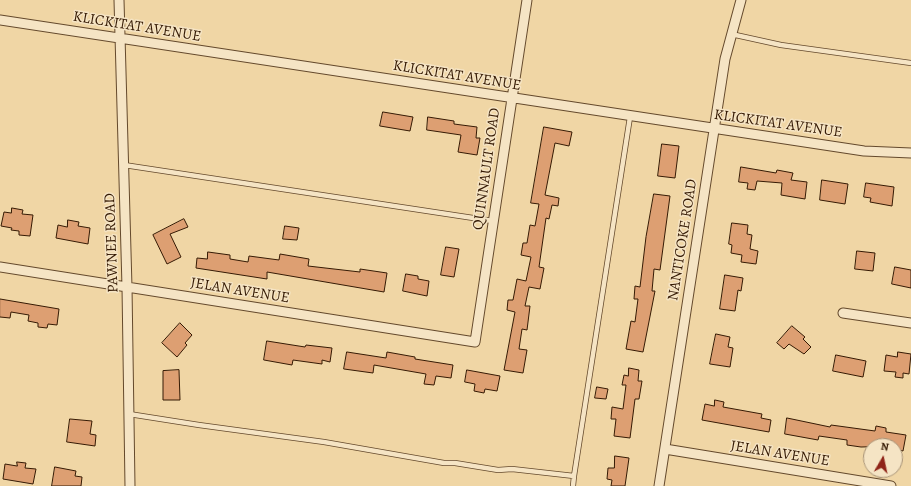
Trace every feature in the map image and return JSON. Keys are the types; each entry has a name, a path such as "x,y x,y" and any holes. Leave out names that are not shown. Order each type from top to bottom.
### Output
{"street":[{"name":"PAWNEE ROAD","path":"118,0 124,165 130,486"},
{"name":"QUINNAULT ROAD","path":"475,342 527,0"},
{"name":"NANTICOKE ROAD","path":"659,486 714,129 731,34 741,0"},
{"name":"KLICKITAT AVENUE","path":"0,20 630,117 864,151 911,153"},
{"name":"JELAN AVENUE","path":"0,267 475,342"},
{"path":"843,313 911,322"},
{"name":"JELAN AVENUE","path":"665,450 891,486"}],"lane":[{"path":"731,34 781,45 911,63"},
{"path":"573,486 630,117"},
{"path":"124,165 493,222"},
{"path":"129,414 324,442 444,463 455,463 498,470 512,469 574,476"}],"building":[{"path":"383,112 413,117 410,131 380,126"},
{"path":"428,117 454,121 454,124 477,127 476,138 480,138 477,155 458,152 461,135 427,130"},
{"path":"544,127 572,132 569,146 555,143 545,195 559,198 558,206 552,205 549,219 546,218 539,267 544,268 540,289 529,287 525,306 530,306 527,330 522,329 519,349 527,350 523,373 504,370 515,312 507,310 508,300 513,300 517,279 526,281 531,257 521,255 523,243 527,243 530,225 535,226 539,204 531,203"},
{"path":"662,144 679,146 675,178 658,176"},
{"path":"741,167 776,173 777,170 793,173 791,180 807,182 805,199 781,195 782,183 757,181 755,190 747,189 748,183 739,182"},
{"path":"822,180 848,184 845,204 820,200"},
{"path":"866,183 894,187 892,206 870,202 871,198 864,197"},
{"path":"654,194 670,196 660,270 654,269 652,291 655,291 643,352 626,349 631,321 635,322 638,299 634,299 635,286 640,287 646,237"},
{"path":"12,208 23,210 22,214 33,215 30,236 19,235 19,231 1,226 4,212 11,213"},
{"path":"184,219 188,227 170,234 181,257 167,264 153,235"},
{"path":"68,220 79,222 78,226 90,228 88,244 56,238 58,225 67,227"},
{"path":"732,223 748,225 747,234 752,235 750,249 758,251 756,264 741,262 742,255 731,253 732,245 729,244"},
{"path":"285,226 299,228 297,240 283,239"},
{"path":"446,247 459,249 454,277 441,275"},
{"path":"857,251 875,253 873,271 855,269"},
{"path":"208,252 230,255 230,259 248,262 249,256 279,260 280,254 309,259 308,266 360,272 360,269 387,273 384,292 267,272 267,279 196,268 197,258 207,259"},
{"path":"895,267 911,270 911,288 892,284"},
{"path":"406,274 418,276 418,279 429,281 427,296 403,291"},
{"path":"725,275 743,278 741,291 738,290 735,311 720,309"},
{"path":"0,299 59,309 57,325 48,324 47,328 38,327 38,323 28,321 29,315 11,312 10,318 0,317"},
{"path":"180,323 192,335 185,343 187,345 177,357 162,343"},
{"path":"792,326 805,337 803,339 811,347 804,354 789,344 784,349 777,343"},
{"path":"716,334 730,337 728,347 733,348 730,367 710,364"},
{"path":"267,341 305,347 306,345 332,348 330,362 322,360 322,364 293,360 292,365 264,360"},
{"path":"347,352 386,358 387,352 415,357 415,359 453,365 451,378 436,376 434,385 424,384 426,374 374,365 373,373 344,369"},
{"path":"898,352 911,354 909,374 903,373 903,378 895,377 896,372 884,371 886,355 897,357"},
{"path":"836,355 866,361 863,377 833,371"},
{"path":"629,368 639,370 638,381 642,381 639,399 635,399 630,438 614,436 616,419 611,419 612,407 623,409 626,385 622,385 624,375 628,376"},
{"path":"179,370 180,400 163,400 163,371"},
{"path":"467,370 500,376 497,391 485,389 484,393 474,391 475,384 465,382"},
{"path":"597,387 608,389 606,399 595,398"},
{"path":"715,400 724,402 723,407 762,414 761,418 771,420 769,432 702,420 705,404 714,406"},
{"path":"787,418 830,427 831,425 875,431 876,426 886,428 886,432 906,435 903,451 903,438 863,438 863,447 861,447 847,445 847,440 819,436 818,440 785,434"},
{"path":"70,419 92,421 90,434 96,435 95,446 67,442"},
{"path":"615,456 629,458 625,486 611,486 612,480 607,479 608,468 614,468"},
{"path":"17,462 26,463 25,468 36,469 33,484 3,479 5,464 17,466"},
{"path":"55,467 76,471 75,476 82,477 81,486 52,486"}]}
